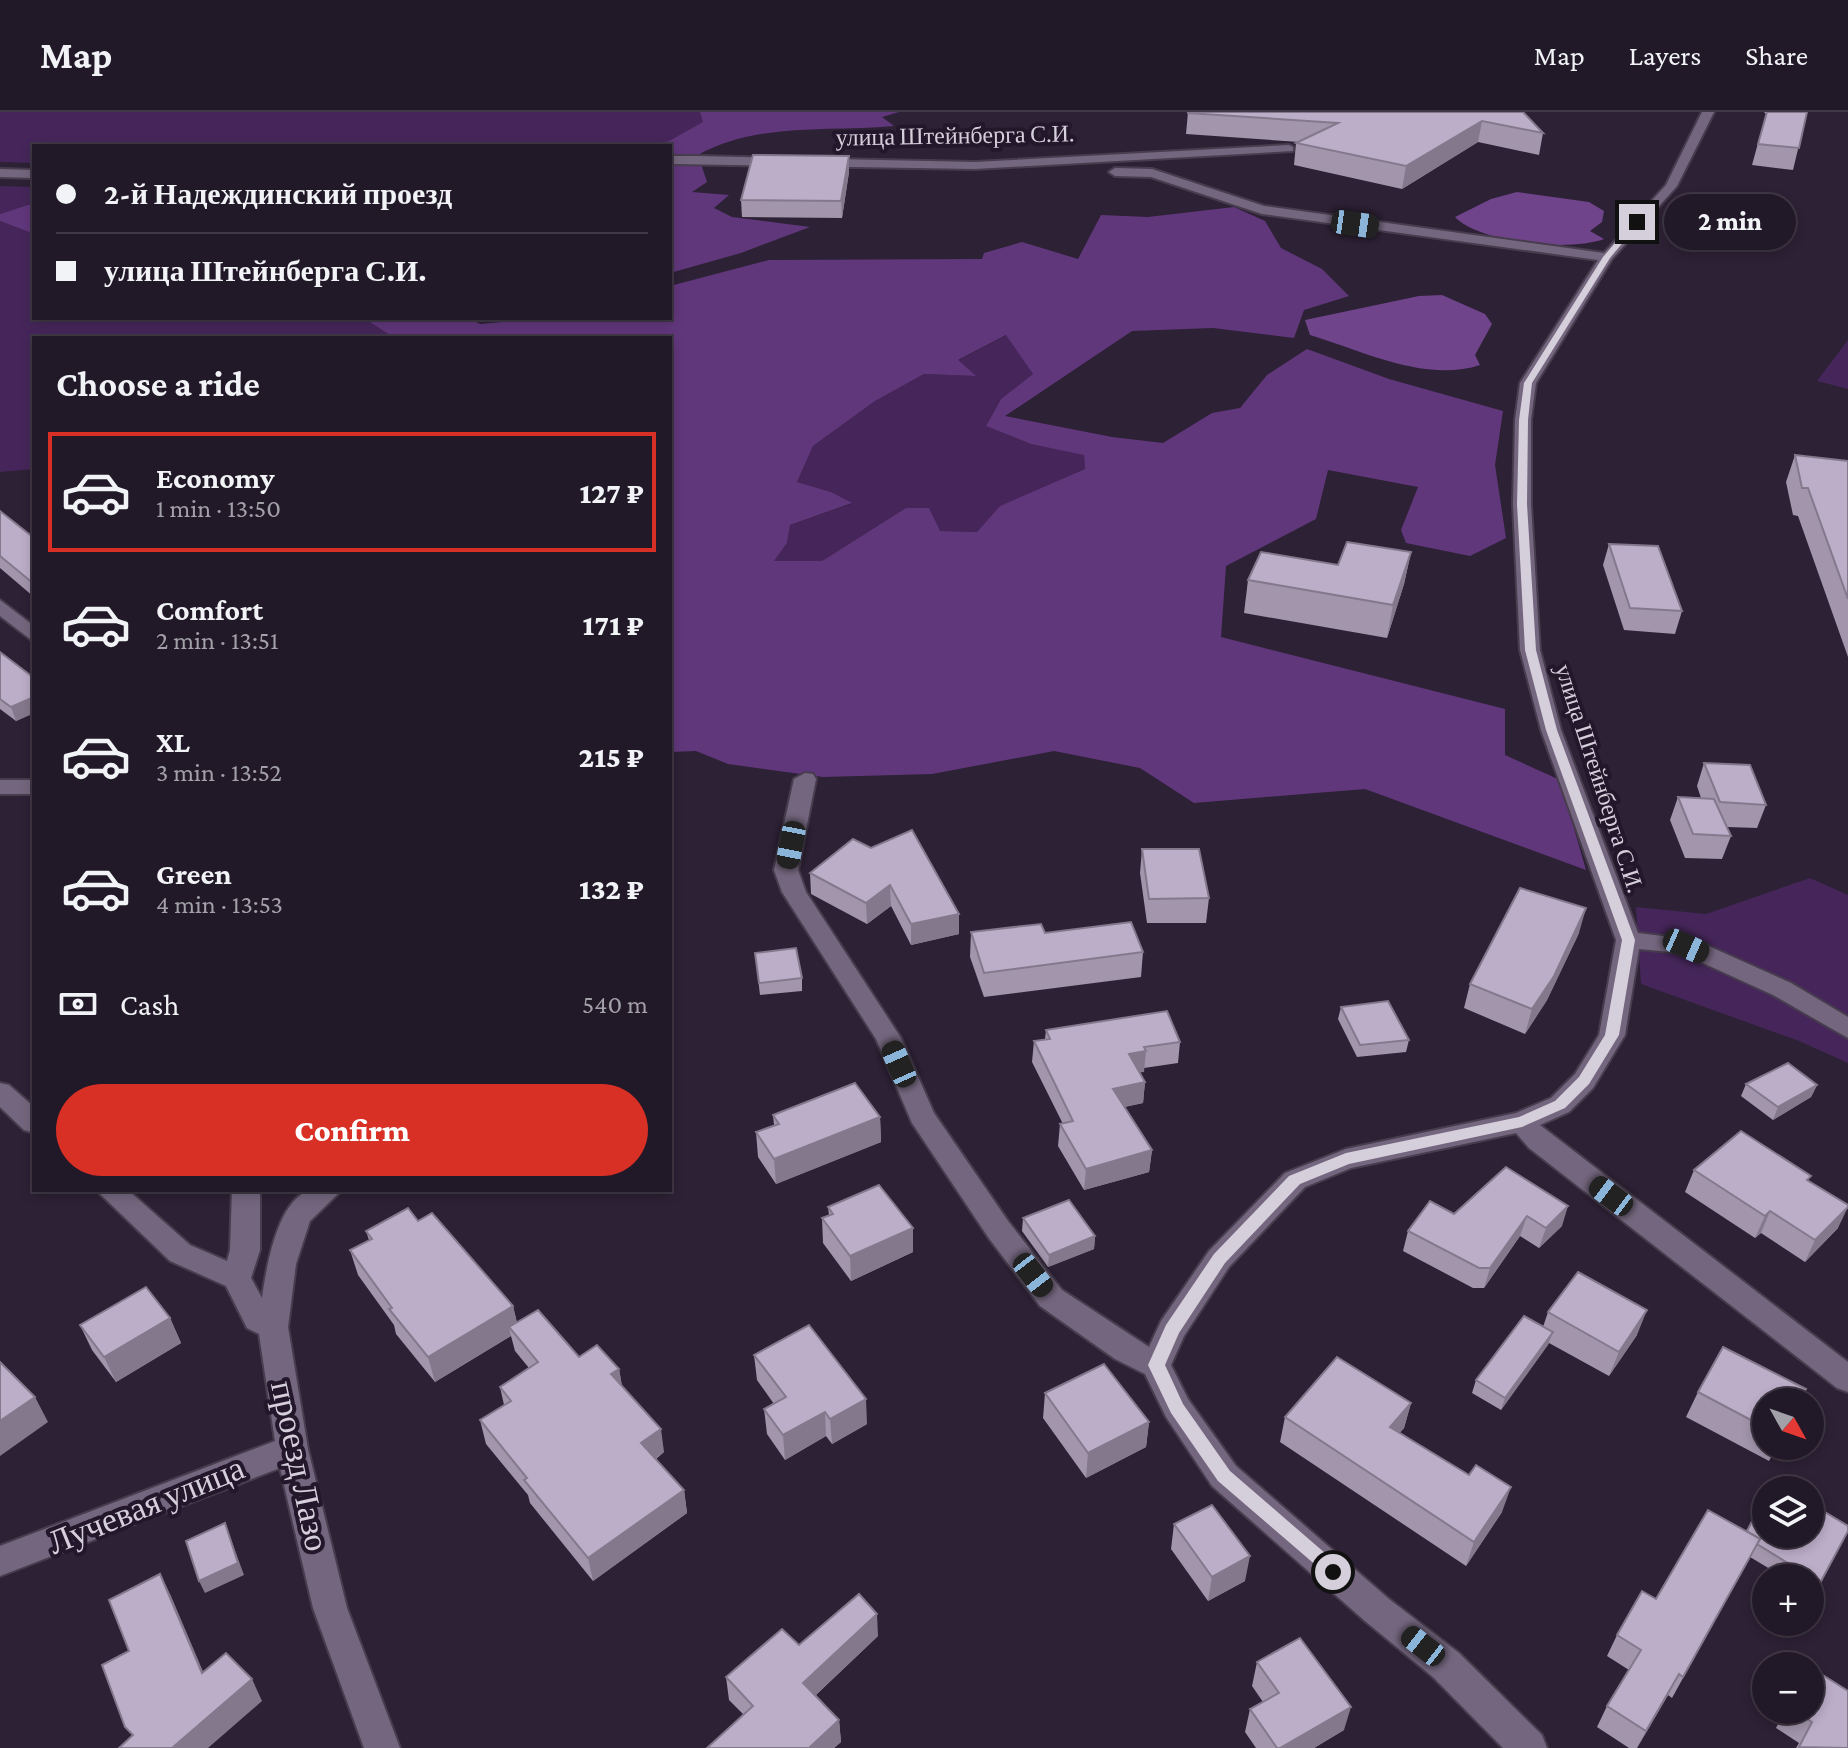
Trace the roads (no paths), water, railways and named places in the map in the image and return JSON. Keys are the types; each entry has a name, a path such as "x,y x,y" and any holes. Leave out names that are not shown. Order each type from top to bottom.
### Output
{"street":[{"name":"улица Штейнберга С.И.","path":"1628,940 1551,730 1530,650 1522,504 1528,383 1607,257 1671,186 1708,112"},
{"name":"улица Штейнберга С.И.","path":"672,160 802,161 868,166 1018,164 1289,149"},
{"path":"1018,164 1027,170 1152,173 1262,210 1607,257"},
{"path":"0,173 32,174"},
{"path":"0,606 32,634"},
{"path":"805,779 786,870 813,924 888,1038 922,1116 998,1229 1051,1298 1126,1350 1156,1365 1177,1408 1224,1476 1377,1610 1446,1665 1529,1748"},
{"path":"0,787 32,787"},
{"path":"1156,1365 1172,1330 1219,1259 1295,1180 1346,1159 1522,1122 1560,1105 1584,1081 1612,1035 1628,940 1686,946 1782,989 1848,1029"},
{"path":"0,1092 32,1121"},
{"path":"1522,1122 1539,1141 1848,1379"},
{"path":"112,1192 180,1253 236,1278 258,1319 273,1327"},
{"path":"236,1278 245,1250 246,1192"},
{"name":"проезд Лазо","path":"326,1192 298,1215 281,1264 273,1327 292,1449 330,1608 382,1748"},
{"name":"Лучевая улица","path":"0,1561 292,1449"}]}
